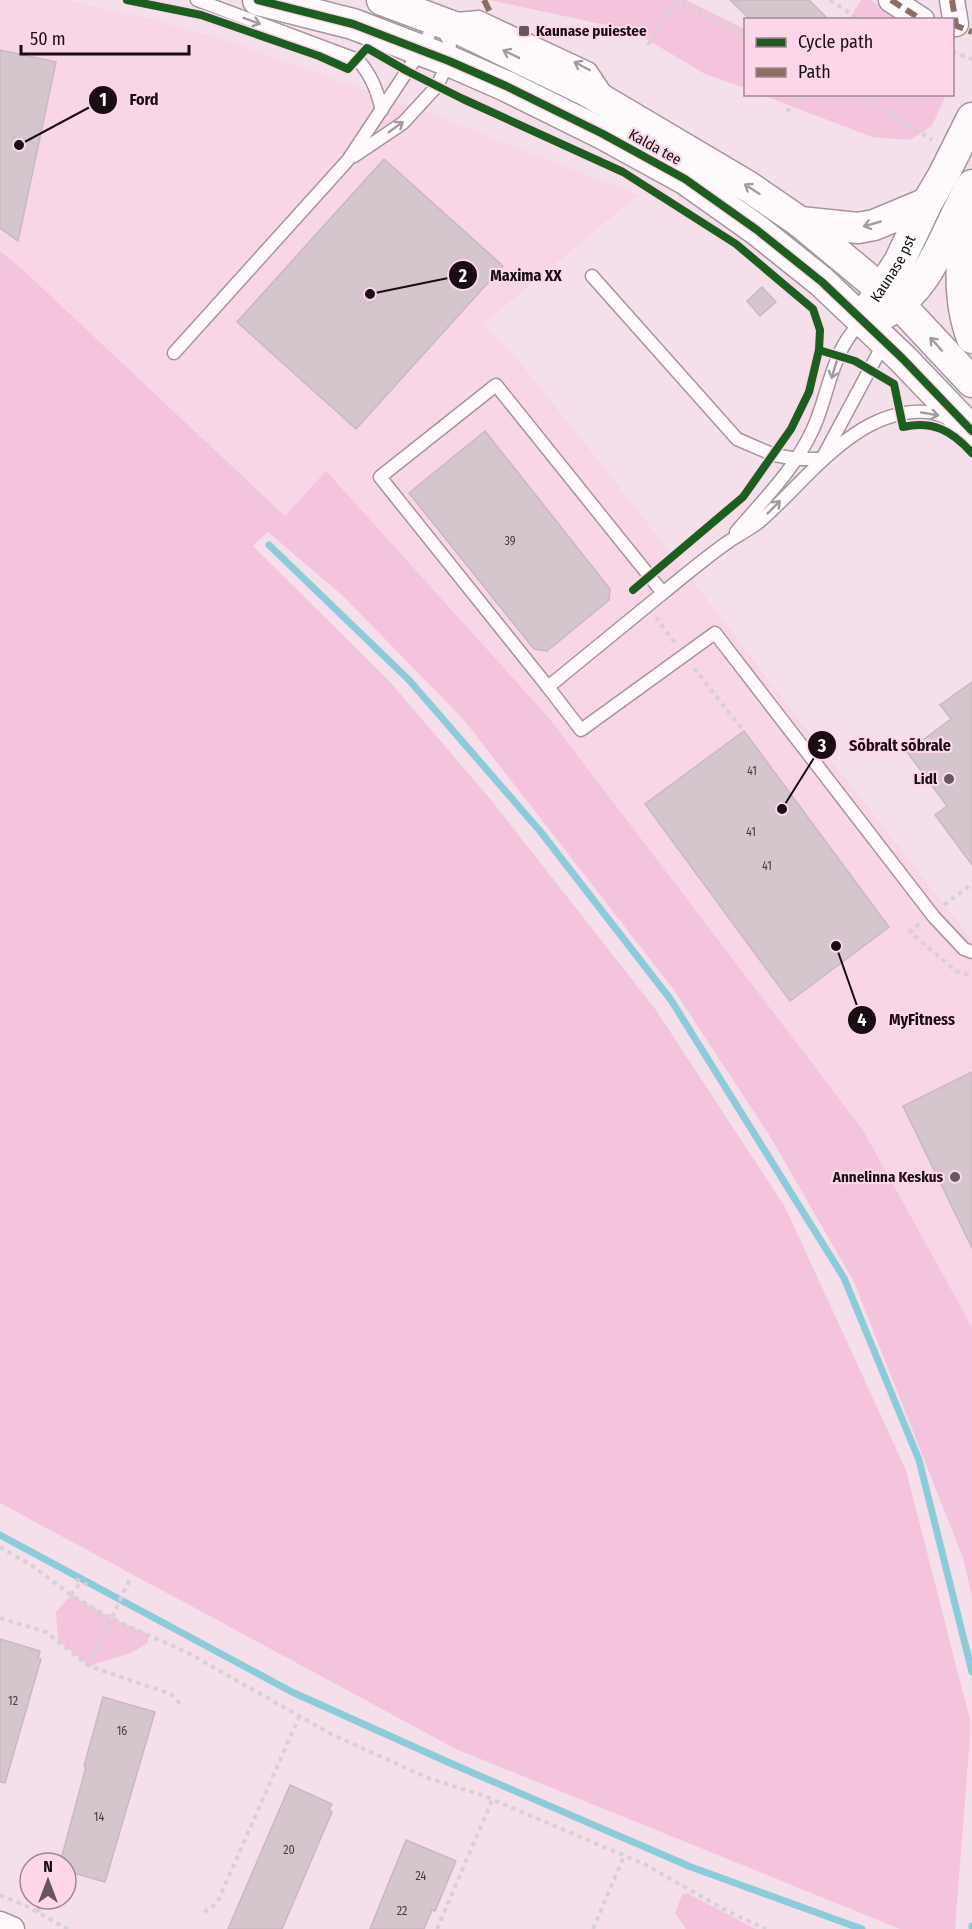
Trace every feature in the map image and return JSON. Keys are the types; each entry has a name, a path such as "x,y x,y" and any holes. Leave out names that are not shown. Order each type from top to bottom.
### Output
{"street":[{"name":"Kalda tee","path":"258,0 352,24 450,61 581,123 685,179 757,230 822,282 884,319 972,382"},
{"name":"Kalda tee","path":"382,0 457,28 587,91 749,187 800,222 884,319 972,432"},
{"path":"891,0 919,18"},
{"path":"952,0 960,27"},
{"name":"Kaunase pst","path":"884,319 899,262 972,118"},
{"name":"Kaunase pst","path":"884,319 924,277 938,255 972,185"},
{"path":"972,194 961,263 965,321 972,338"},
{"path":"800,222 858,228 874,225 927,203"},
{"path":"0,1924 12,1929"}],"lane":[{"path":"197,0 358,60 368,72 376,88 382,110"},
{"path":"174,353 348,160 421,50 436,21 450,42 450,61 437,86 403,123 348,160"},
{"path":"592,276 737,439 774,455 797,459 822,459"},
{"path":"727,542 781,481 797,459 824,403 838,356 850,335 884,319"},
{"path":"822,459 871,370 884,319"},
{"path":"663,593 496,385 380,477 581,730 715,633 934,917 964,949 972,952"},
{"path":"548,687 727,542 758,522 822,459 880,420 900,413 928,412 949,419 972,432"}],"path":[{"path":"830,0 857,18"},
{"path":"648,45 676,1 744,34"},
{"path":"954,53 972,59"},
{"path":"788,112 795,100 804,96"},
{"path":"865,96 940,145"},
{"path":"666,612 657,619 742,729"},
{"path":"910,932 957,971 972,976"},
{"path":"0,1547 31,1565 71,1595 111,1618 190,1654 299,1717 428,1778 492,1800 654,1869 727,1911 766,1929"},
{"path":"76,1579 87,1585"},
{"path":"89,1666 130,1579"},
{"path":"71,1595 81,1582"},
{"path":"0,1618 46,1632 89,1666 171,1694 183,1707"},
{"path":"204,1912 217,1903 299,1717"},
{"path":"437,1929 492,1800"},
{"path":"593,1929 624,1856"},
{"path":"0,1895 68,1929"}],"shaded area":[{"path":"0,0 66,0 151,19 225,40 434,115 638,195 483,324 513,354 598,460 968,935 972,936 972,1327 863,1130 549,718 325,472 285,516 21,268 0,251"},
{"path":"489,0 686,0 744,29 744,88 705,74 633,31"},
{"path":"861,0 871,0 898,18 850,18"},
{"path":"765,96 946,96 932,126 910,140 872,137"},
{"path":"0,251 21,268 285,516 326,471 549,718 863,1130 972,1327 972,1596 963,1558 854,1282 771,1138 674,990 464,720 343,596 268,532 253,546 391,683 492,801 656,1010 785,1207 906,1470 971,1724 955,1929 900,1929 456,1749 0,1503"},
{"path":"71,1595 111,1618 148,1634 148,1643 131,1653 89,1666 58,1640 56,1612"},
{"path":"687,1893 756,1929 686,1929 675,1913 682,1895"}],"building":[{"path":"730,0 809,0 827,18 749,18"},
{"path":"0,50 56,62 18,241 0,228"},
{"path":"384,159 503,266 356,429 237,322"},
{"path":"762,287 776,302 760,316 747,301"},
{"path":"485,431 610,589 609,600 547,651 534,649 409,493"},
{"name":"Lidl","path":"972,682 972,865 935,815 947,806 907,752 951,719 940,705"},
{"path":"744,731 889,927 790,1001 645,804"},
{"name":"Annelinna Keskus","path":"972,1072 972,1248 903,1106"},
{"path":"0,1639 40,1651 38,1658 41,1659 5,1783 0,1782"},
{"path":"103,1697 155,1712 105,1882 78,1874 78,1851 63,1851 86,1767 84,1766"},
{"path":"290,1785 332,1804 329,1810 332,1812 282,1929 228,1929"},
{"path":"406,1840 456,1861 435,1911 432,1910 424,1929 370,1929"}],"waterway":[{"path":"269,545 409,680 540,831 671,1000 844,1278 919,1460 972,1672"},
{"path":"0,1535 292,1692 691,1867 862,1929"}],"marked path":[{"path":"484,0 490,12"},
{"path":"891,0 919,18"},
{"path":"952,0 956,24"},
{"path":"954,25 972,32"}],"cycle path":[{"path":"127,0 201,15 319,56 348,69 367,48 463,99 623,172 736,244 813,309 820,330 819,350 809,392 791,429 743,497 633,590"},
{"path":"258,0 353,24 449,61 506,86 603,134 685,179 757,230 822,282 902,358 972,431"},
{"path":"819,350 855,361 894,384 903,427 924,425 941,429 957,439 972,453"}],"place":[{"name":"Kaunase puiestee","path":"524,31"},
{"name":"Ford","path":"19,145"},
{"name":"Maxima XX","path":"370,294"},
{"name":"Lidl","path":"949,779"},
{"name":"Sõbralt sõbrale","path":"782,809"},
{"name":"MyFitness","path":"836,946"},
{"name":"Annelinna Keskus","path":"955,1177"}]}
